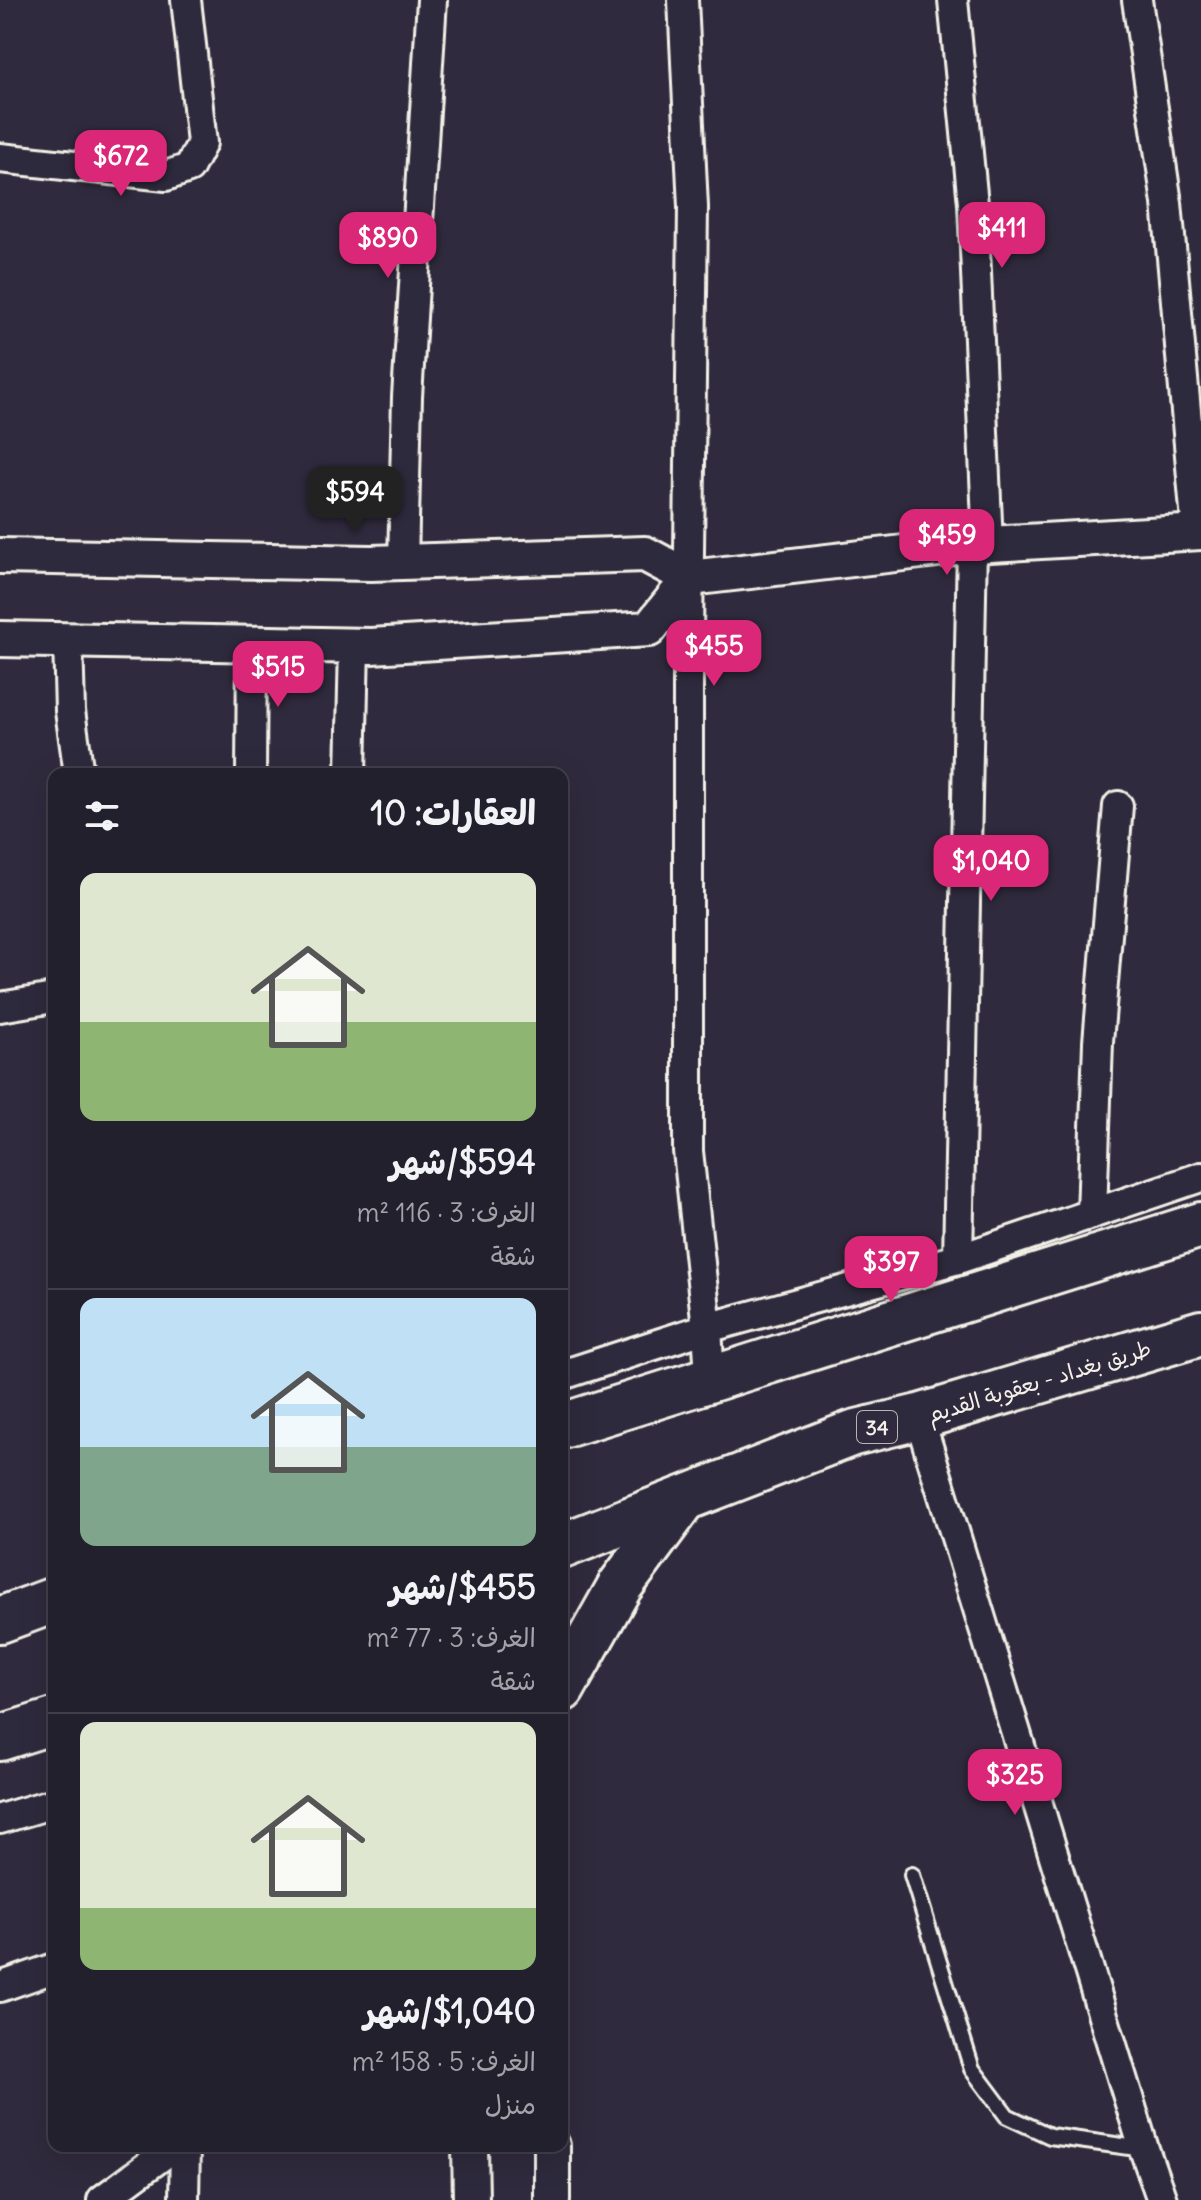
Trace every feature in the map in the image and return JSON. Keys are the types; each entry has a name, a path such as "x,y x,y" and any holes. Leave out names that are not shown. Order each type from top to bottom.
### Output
{"highway":[{"path":"568,1424 1201,1225"},
{"name":"طريق بغداد - بعقوبة القديم","path":"568,1544 853,1433 919,1417 1201,1333"},
{"path":"568,1678 620,1586 683,1501"},
{"path":"0,1620 48,1602"},
{"path":"0,1738 48,1723"}],"street":[{"path":"0,158 166,176 189,168 202,143 186,0"},
{"path":"403,562 407,397 432,0"},
{"path":"683,0 693,207 688,1151 710,1378"},
{"path":"953,0 973,204 980,545 958,1259"},
{"path":"0,556 403,562 645,554 690,578 980,545 1199,532 1167,203 1137,0"},
{"path":"0,639 354,646 649,629 690,578"},
{"path":"68,640 70,711 78,768"},
{"path":"251,768 252,644"},
{"path":"351,768 354,646"},
{"path":"1092,1214 1098,1042 1118,806"},
{"path":"0,1007 48,999"},
{"path":"568,1373 707,1328 958,1259 1201,1177"},
{"path":"919,1417 1162,2200"},
{"path":"0,1819 48,1805"},
{"path":"0,1987 48,1970"},
{"path":"102,2200 167,2152"},
{"path":"184,2200 185,2152"},
{"path":"470,2152 471,2200"},
{"path":"552,2152 552,2200"}],"lane":[{"path":"912,1875 972,2069 1007,2116 1050,2136 1144,2149"}]}
